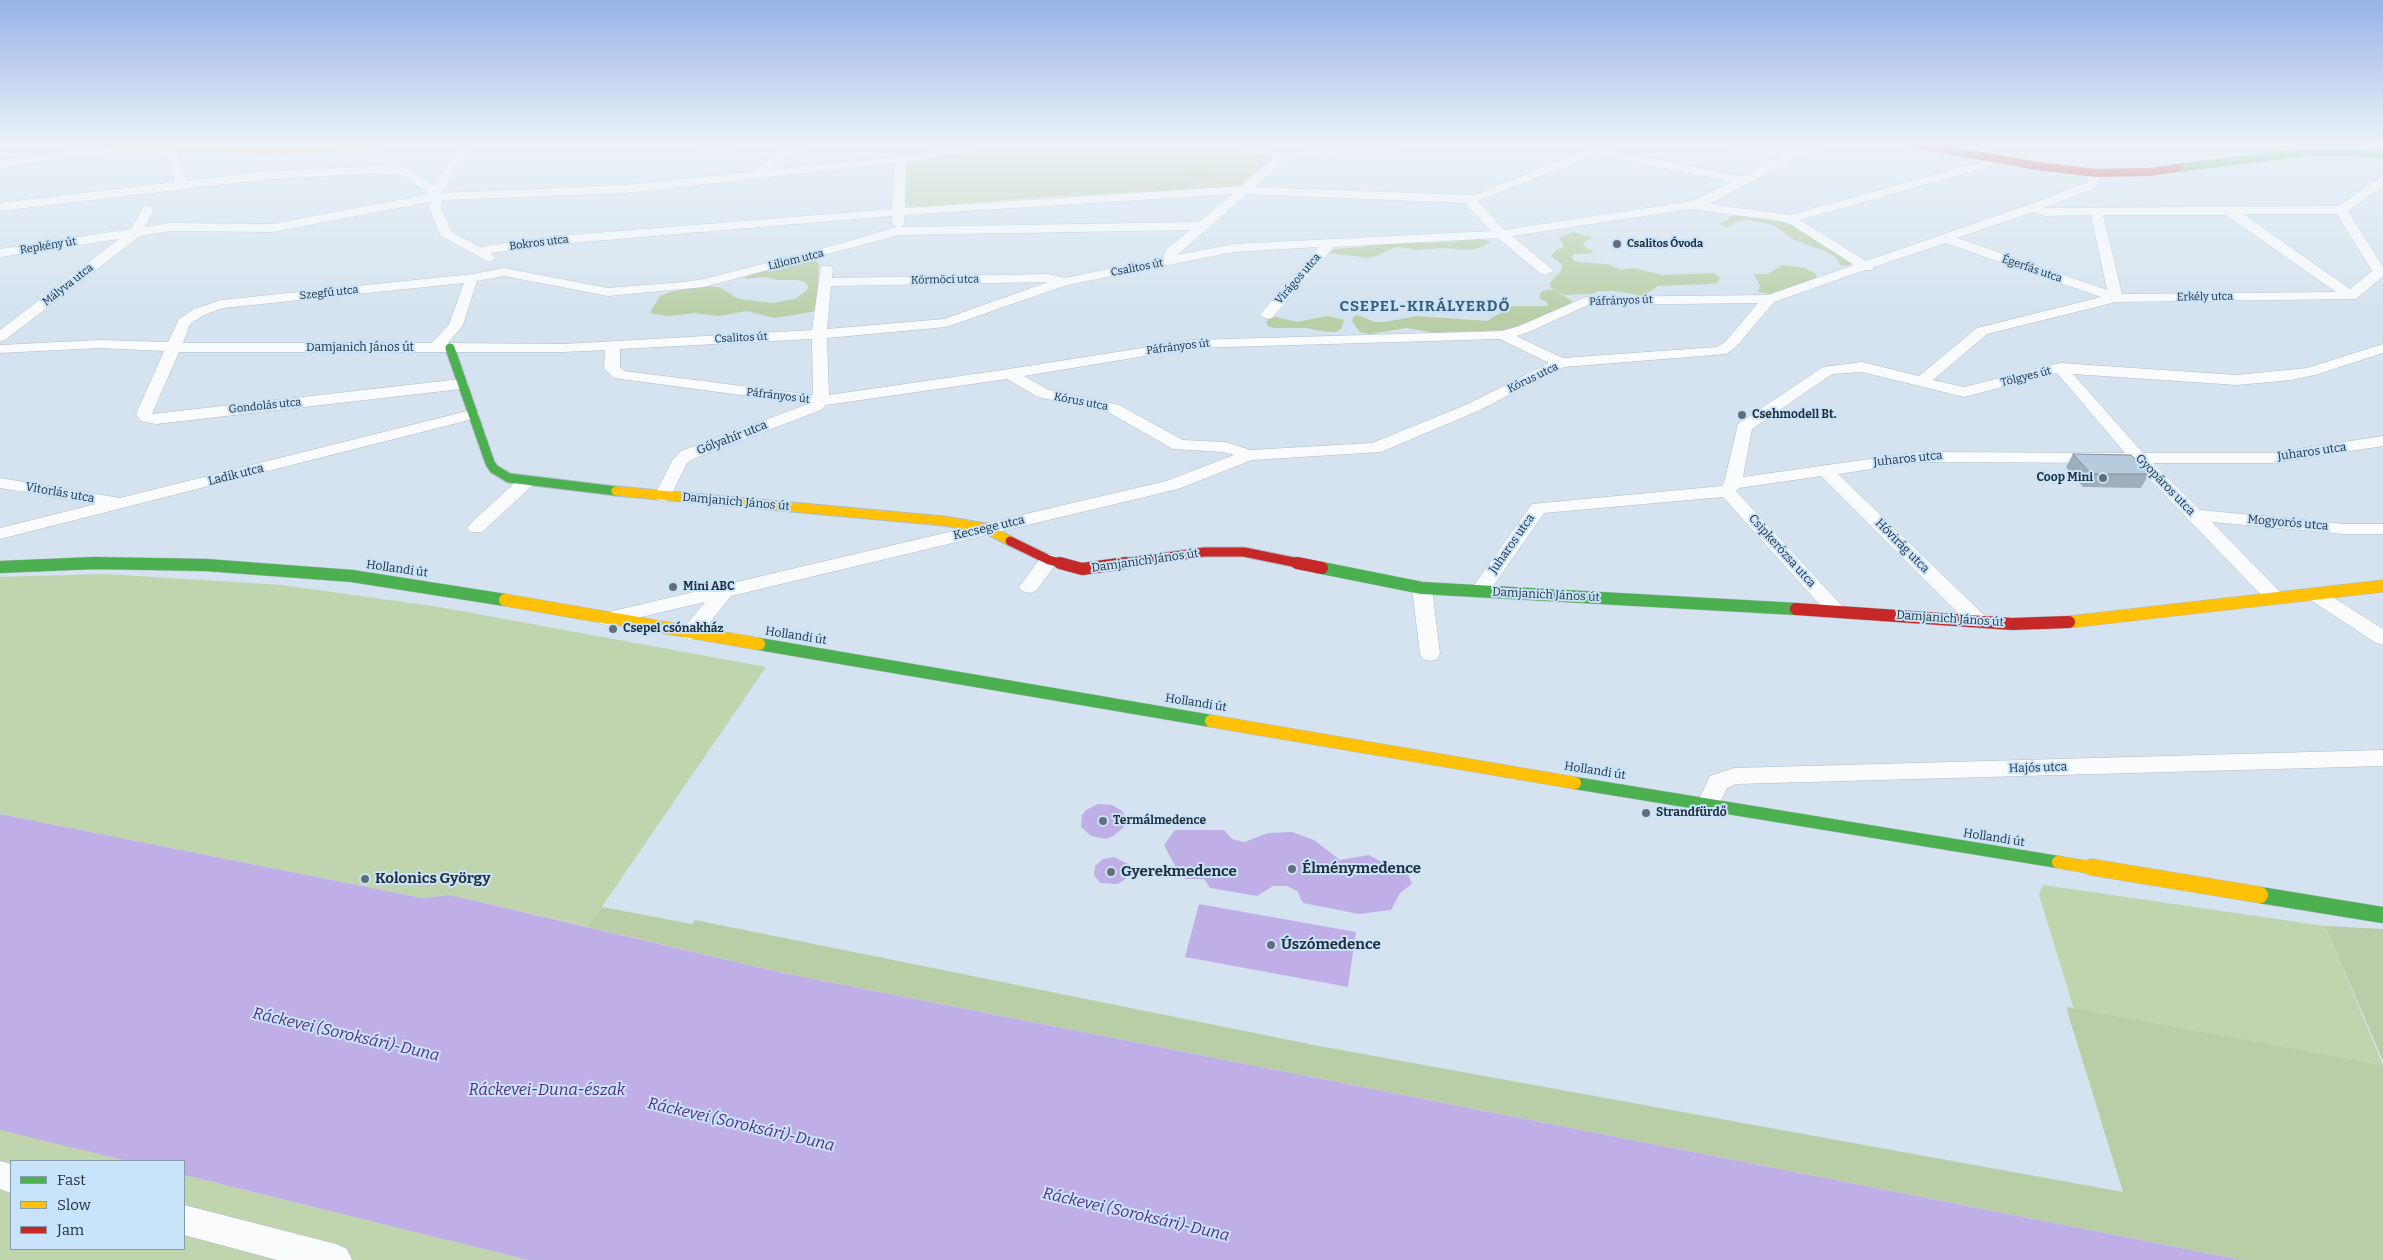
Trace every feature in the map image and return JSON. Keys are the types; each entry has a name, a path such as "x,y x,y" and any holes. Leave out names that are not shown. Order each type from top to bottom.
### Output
{"street":[{"path":"0,207 35,203"},
{"name":"Repkény út","path":"0,254 181,226 272,228 394,203"},
{"path":"437,203 439,222 446,233 504,266 504,272"},
{"path":"898,231 899,203"},
{"name":"Bokros utca","path":"478,251 558,240 899,212 1043,203"},
{"path":"1169,262 1171,253 1228,203"},
{"path":"1472,203 1501,234 1546,271"},
{"name":"Csalitos út","path":"443,348 613,346 819,334 946,323 1064,282 1234,248 1501,234 1701,203"},
{"path":"1790,219 1848,203"},
{"path":"1769,299 1947,239 2045,203"},
{"path":"2032,208 2045,212 2341,210 2351,203"},
{"path":"1692,205 1790,219 1867,266"},
{"path":"135,233 148,209"},
{"path":"2228,210 2352,296 2379,272 2341,210"},
{"path":"2096,211 2116,298"},
{"name":"Liliom utca","path":"504,272 597,291 618,292 704,283 826,252 898,231 1201,226"},
{"name":"Mályva utca","path":"0,337 135,233"},
{"name":"Égerfás utca","path":"1947,239 2116,298"},
{"name":"Virágos utca","path":"1268,316 1330,243"},
{"path":"820,402 819,334 825,282 826,252"},
{"name":"Szegfű utca","path":"174,347 184,322 199,312 222,304 473,278 504,272"},
{"name":"Körmöci utca","path":"825,282 1049,278 1064,282"},
{"path":"443,348 456,325 470,283"},
{"name":"Erkély utca","path":"1922,382 1977,334 1988,328 2116,298 2352,296"},
{"name":"Páfrányos út","path":"613,346 612,368 619,375 820,402 1193,344 1502,335 1524,329 1586,301 1769,299"},
{"name":"Kórus utca","path":"1009,374 1044,394 1114,408 1179,445 1225,447 1250,455 1375,448 1474,407 1560,363 1721,352 1731,344 1769,299"},
{"path":"1502,335 1560,363"},
{"name":"Damjanich János út","path":"0,349 100,344 174,347 443,348 461,384 471,415 494,469 509,478 662,496 944,521 985,528 1049,560 1082,569 1204,552 1244,552 1422,588 1836,611 1979,622 2070,622 2274,597 2316,595 2383,586"},
{"name":"Gondolás utca","path":"174,347 144,414 147,418 156,419 461,384"},
{"path":"0,356 18,348"},
{"name":"Tölgyes út","path":"1730,487 1744,428 1828,370 1862,367 1964,392 2060,368 2237,380 2310,372 2378,353"},
{"name":"Gyopáros utca","path":"2060,368 2138,458 2274,597"},
{"name":"Gólyahír utca","path":"662,496 680,461 687,456 815,407 820,402"},
{"name":"Ladik utca","path":"0,534 471,415"},
{"name":"Juharos utca","path":"1480,591 1538,508 1730,487 1897,459 1946,455 2272,458 2383,441"},
{"name":"Kecsege utca","path":"607,619 1172,485 1250,455"},
{"name":"Hóvirág utca","path":"1824,470 1979,622"},
{"path":"476,528 527,481"},
{"name":"Vitorlás utca","path":"0,483 121,504"},
{"name":"Csipkerózsa utca","path":"1730,487 1836,611"},
{"name":"Mogyorós utca","path":"2193,514 2345,529 2383,529"},
{"path":"1030,586 1049,560"},
{"name":"Hollandi út","path":"0,567 148,563 270,568 415,585 1708,804 2383,915"},
{"path":"1422,588 1430,654"},
{"path":"690,633 725,590"},
{"path":"2316,595 2383,638"},
{"name":"Hajós utca","path":"1708,804 1718,782 1734,776 2383,758"},
{"path":"185,1220 336,1260"}],"green space":[{"path":"902,203 973,203 923,207"},
{"path":"1735,214 1767,218 1800,227 1851,263 1849,266 1840,265 1838,259 1827,252 1792,239 1776,226 1767,223 1746,220 1737,221 1727,228 1720,224"},
{"path":"1573,232 1592,238 1585,241 1583,245 1594,253 1574,254 1572,259 1577,262 1607,264 1621,270 1633,268 1662,275 1714,273 1720,278 1717,283 1658,286 1643,296 1615,291 1564,295 1551,288 1550,283 1561,271 1563,265 1551,256 1556,250 1564,247 1559,238"},
{"path":"1481,239 1491,242 1479,248 1465,250 1443,248 1417,250 1399,247 1369,258 1328,253 1334,249 1404,241 1415,243 1455,242"},
{"path":"810,260 816,261 819,264 817,310 812,312 774,318 747,311 718,316 695,313 668,316 650,313 659,297 670,292 703,286 719,287 739,299 772,303 795,299 807,290 808,286 805,282 765,277 746,279 744,277"},
{"path":"1782,265 1805,268 1816,274 1817,278 1772,294 1758,292 1760,286 1754,274 1768,274"},
{"path":"1554,290 1572,301 1572,304 1540,320 1508,330 1437,333 1406,328 1370,334 1360,332 1352,321 1353,317 1357,315 1375,322 1417,316 1487,321 1512,306 1547,306 1548,303 1539,298 1541,292"},
{"path":"1328,316 1344,320 1341,329 1335,332 1306,328 1274,328 1268,326 1266,322 1269,318 1276,317 1297,322"},
{"path":"105,574 282,585 439,607 766,667 588,927 450,895 422,898 0,814 0,577"},
{"path":"2043,885 2325,926 2383,1065 2074,1009 2039,895"},
{"path":"602,907 692,924 695,920 1319,1046 2123,1192 2066,1007 2383,1065 2383,1260 2242,1260 783,973 588,927"},
{"path":"2325,926 2383,929 2383,1061"},
{"path":"0,1130 123,1160 10,1160 10,1250 185,1250 185,1175 528,1260 0,1260"}],"water":[{"name":"Termálmedence","path":"1098,804 1112,805 1122,811 1125,816 1124,827 1106,839 1091,836 1081,827 1082,815 1086,810"},
{"name":"Ráckevei-Duna-észak","path":"0,814 422,898 450,895 783,973 2242,1260 528,1260 185,1175 185,1160 123,1160 0,1130"},
{"name":"Élménymedence","path":"1175,830 1224,830 1232,839 1244,842 1268,833 1292,832 1314,840 1340,860 1369,855 1389,866 1405,867 1412,884 1400,893 1391,910 1359,914 1303,903 1297,891 1287,886 1273,886 1257,896 1210,888 1204,879 1185,879 1174,864 1164,845"},
{"name":"Gyerekmedence","path":"1114,857 1128,864 1127,878 1118,884 1100,883 1094,875 1095,866 1103,859"},
{"name":"Úszómedence","path":"1199,904 1356,932 1348,987 1185,957"}],"building":[{"path":"2073,454 2131,455 2149,474 2091,474"}],"traffic: fast":[{"path":"450,348 490,463 494,469 509,478 616,491"},
{"path":"0,567 95,563 206,565 352,576 505,600"},
{"path":"1322,568 1422,588 1796,609"},
{"path":"759,644 1211,721"},
{"path":"1575,783 2058,862"},
{"path":"2260,895 2383,915"}],"traffic: slow":[{"path":"616,491 944,521 985,528 1010,541"},
{"path":"2069,622 2383,586"},
{"path":"505,600 759,644"},
{"path":"1211,721 1575,783"},
{"path":"2058,862 2260,895"}],"traffic: jam":[{"path":"1010,541 1049,560 1082,569 1204,552 1244,552 1322,568"},
{"path":"1796,609 2012,624 2069,622"}],"place":[{"name":"Csalitos Óvoda","path":"1617,244"},
{"name":"Csehmodell Bt.","path":"1742,415"},
{"name":"Coop Mini","path":"2103,478"},
{"name":"Mini ABC","path":"673,587"},
{"name":"Csepel csónakház","path":"613,629"},
{"name":"Strandfürdő","path":"1646,813"},
{"name":"Termálmedence","path":"1103,821"},
{"name":"Élménymedence","path":"1292,869"},
{"name":"Gyerekmedence","path":"1111,872"},
{"name":"Kolonics György","path":"365,879"},
{"name":"Úszómedence","path":"1271,945"}],"district":[{"name":"CSEPEL-KIRÁLYERDŐ","path":"1425,307"}],"water label":[{"name":"Ráckevei (Soroksári)-Duna","path":"346,1035"},
{"name":"Ráckevei (Soroksári)-Duna","path":"741,1125"},
{"name":"Ráckevei (Soroksári)-Duna","path":"1136,1215"}]}
